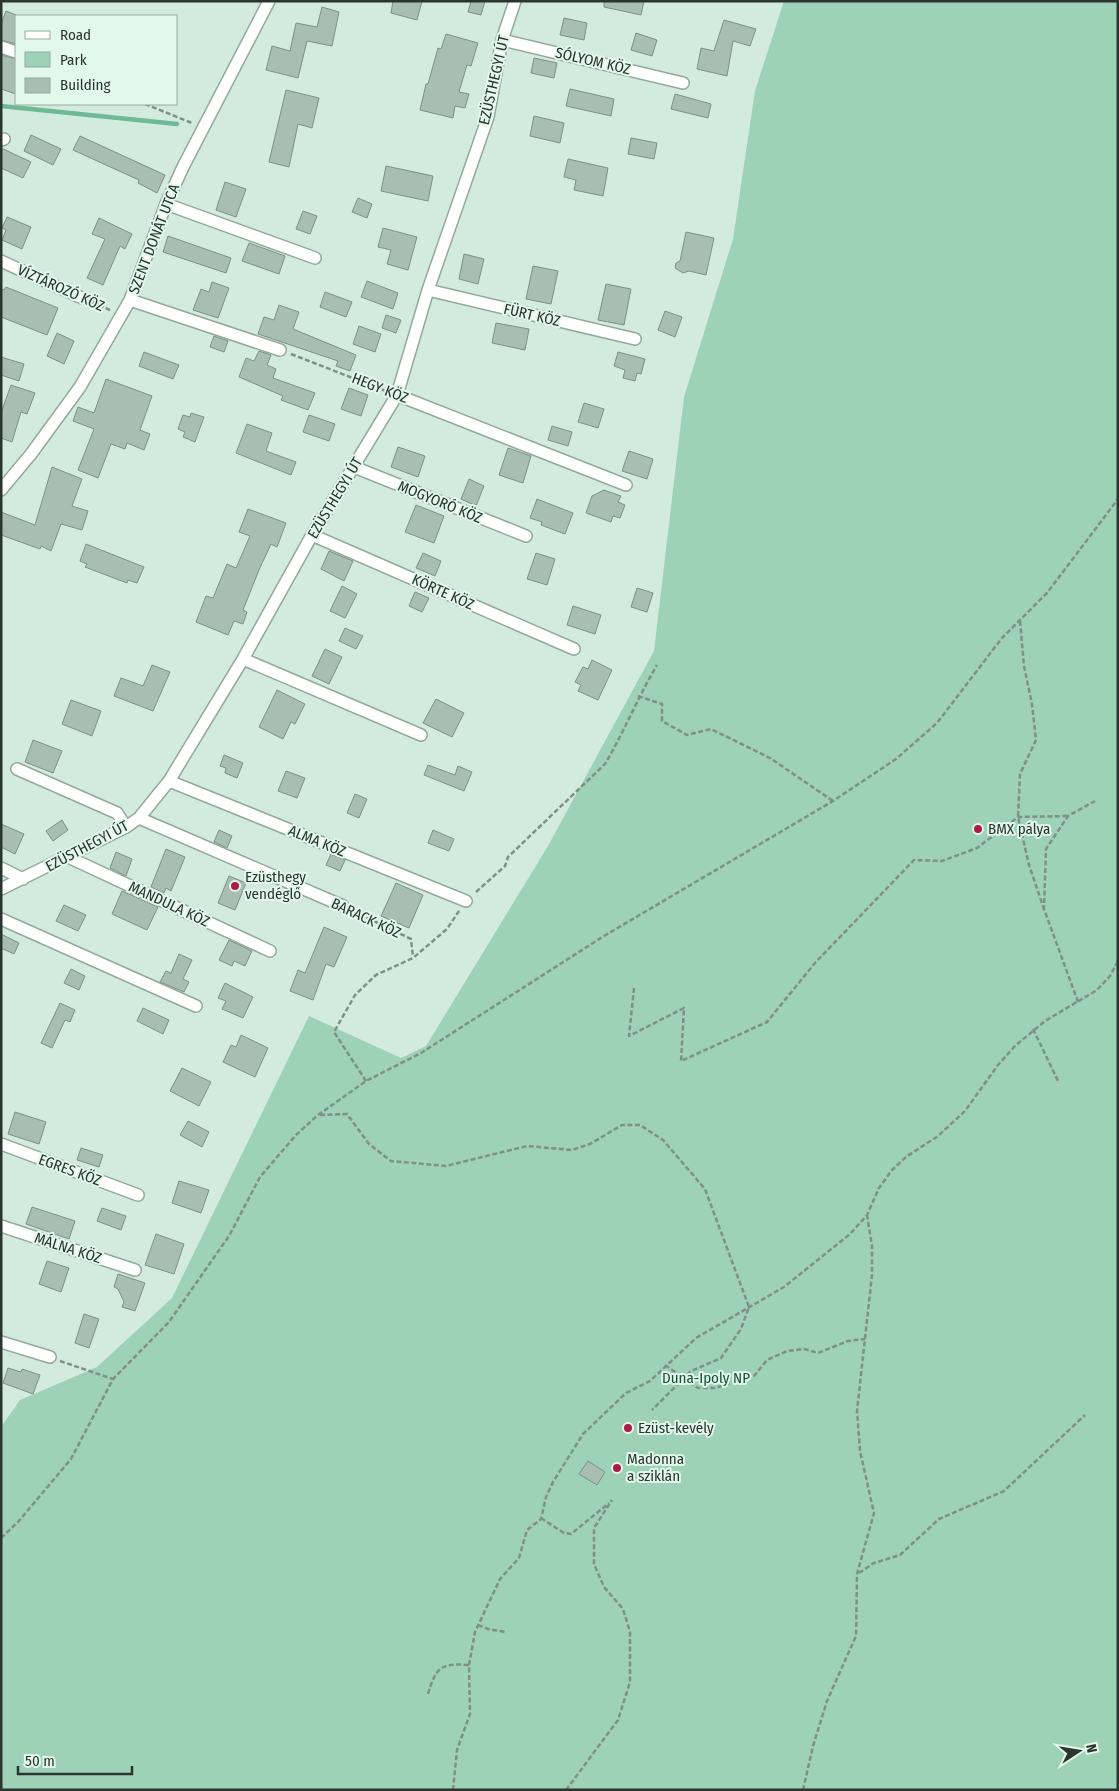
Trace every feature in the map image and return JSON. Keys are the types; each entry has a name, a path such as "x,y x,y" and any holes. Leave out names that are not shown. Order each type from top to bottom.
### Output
{"street":[{"name":"SZENT DONÁT UTCA","path":"1,490 31,454 80,387 130,300 166,204 269,1"},
{"name":"EZÜSTHEGYI ÚT","path":"1,889 126,827 139,818 169,781 243,659 312,535 397,395 428,290 488,117 502,40 515,1"},
{"name":"SÓLYOM KÖZ","path":"502,40 683,83"},
{"path":"1,47 15,52"},
{"path":"166,204 315,258"},
{"name":"VÍZTÁROZÓ KÖZ","path":"1,261 82,298"},
{"name":"FÜRT KÖZ","path":"428,290 636,339"},
{"path":"130,300 280,350"},
{"name":"HEGY KÖZ","path":"397,395 626,485"},
{"name":"MOGYORÓ KÖZ","path":"354,467 526,536"},
{"name":"KÖRTE KÖZ","path":"312,535 574,649"},
{"path":"243,659 421,735"},
{"path":"17,769 117,813 126,827"},
{"name":"ALMA KÖZ","path":"169,781 466,901"},
{"name":"BARACK KÖZ","path":"139,818 343,906"},
{"name":"MANDULA KÖZ","path":"68,857 270,951"},
{"path":"1,868 23,879"},
{"path":"1,919 196,1006"},
{"name":"EGRES KÖZ","path":"1,1144 138,1195"},
{"name":"MÁLNA KÖZ","path":"1,1226 135,1270"},
{"path":"1,1342 50,1357"}],"path":[{"path":"147,105 203,128"},
{"name":"VÍZTÁROZÓ KÖZ","path":"82,298 120,315"},
{"name":"HEGY KÖZ","path":"280,350 397,395"},
{"path":"1,1538 18,1522 71,1459 113,1379 169,1322 229,1236 260,1177 296,1135 318,1115 366,1081 421,1053 604,936 833,801 896,759 937,723 1002,638 1047,593 1118,499"},
{"path":"1020,621 1024,666 1032,704 1036,740 1020,774 1018,817 1029,865 1078,1002"},
{"path":"366,1081 334,1032 355,996 376,975 413,958 447,929 466,901 506,866 508,857 605,764 616,746 638,696 657,665"},
{"path":"638,696 662,704 662,721 687,735 711,729 770,758 833,801"},
{"path":"1044,909 1046,849 1068,816 1095,801"},
{"path":"634,988 629,1036 684,1008 681,1061 767,1022 815,963 914,860 942,861 977,848 1018,817 1068,816"},
{"name":"BARACK KÖZ","path":"343,906 411,939 413,958"},
{"path":"453,1790 457,1750 470,1714 469,1664 473,1636 500,1579 519,1558 528,1530 541,1518 552,1482 583,1434 626,1393 644,1385 696,1338 723,1320 749,1307 798,1277 850,1234 867,1215 879,1188 892,1170 906,1157 952,1124 965,1111 998,1065 1034,1029 1097,990 1110,976 1118,961"},
{"path":"1034,1029 1059,1084"},
{"path":"318,1115 346,1114 369,1144 391,1161 446,1166 527,1146 572,1150 590,1144 622,1125 640,1125 663,1140 705,1189 749,1307 741,1329 720,1358 702,1364 684,1378 652,1410"},
{"path":"803,1790 812,1746 827,1701 856,1636 858,1574 874,1513 860,1451 857,1411 872,1275 872,1246 867,1215"},
{"path":"665,1365 698,1388 715,1388 754,1376 768,1360 787,1351 804,1349 818,1353 848,1340 865,1339"},
{"path":"50,1357 113,1379"},
{"path":"858,1574 874,1563 900,1556 939,1519 1004,1491 1085,1415"},
{"path":"541,1518 564,1533 571,1534 612,1500 594,1528 594,1564 604,1587 623,1609 630,1632 630,1682 618,1720 566,1790"},
{"path":"478,1625 506,1632"},
{"path":"428,1694 436,1672 442,1666 469,1664"}],"green space":[{"name":"Duna-Ipoly NP","path":"784,1 1118,1 1118,1790 1,1790 1,1427 20,1400 97,1367 172,1298 309,1016 401,1058 426,1046 548,846 654,651 684,397 733,239 755,91"}],"building":[{"path":"393,1 422,1 417,20 391,13"},
{"path":"471,1 485,1 481,15 468,12"},
{"path":"604,1 644,1 641,15 604,7"},
{"path":"322,7 339,12 332,46 307,41 298,78 266,70 272,46 290,51 296,23 317,27"},
{"path":"6,11 16,15 15,44 1,40 1,24"},
{"path":"564,18 587,23 584,40 560,35"},
{"path":"724,20 756,29 750,46 733,41 727,76 697,69 701,48 714,51"},
{"path":"636,33 657,40 652,56 631,50"},
{"path":"446,34 478,43 471,66 467,65 459,92 469,94 465,108 455,106 453,118 420,110 438,48 441,49"},
{"path":"1,55 15,59 15,94 1,89"},
{"path":"534,58 557,63 554,78 531,73"},
{"path":"570,89 614,99 611,116 566,106"},
{"path":"286,90 319,98 312,128 298,124 289,167 269,162"},
{"path":"675,94 711,104 708,118 671,109"},
{"path":"534,116 564,123 560,143 530,136"},
{"path":"31,135 61,149 53,165 24,151"},
{"path":"80,136 165,175 157,193 138,183 139,180 73,150"},
{"path":"631,138 657,143 654,159 628,154"},
{"path":"1,148 31,162 23,178 1,168"},
{"path":"568,159 608,168 603,196 574,190 576,180 564,177"},
{"path":"386,166 433,176 428,201 381,191"},
{"path":"225,182 246,189 236,217 216,210"},
{"path":"358,198 372,204 367,218 352,212"},
{"path":"303,211 317,216 310,234 296,229"},
{"path":"7,217 31,227 22,249 2,240 6,230 2,228"},
{"path":"99,218 132,234 125,249 120,246 103,285 87,278 105,239 92,234"},
{"path":"383,228 417,237 408,270 387,264 391,250 378,247"},
{"path":"686,232 714,238 706,275 689,271 683,273 675,268 676,263 680,261"},
{"path":"168,236 231,258 226,273 163,252"},
{"path":"249,243 285,256 279,274 242,261"},
{"path":"464,254 484,259 478,284 459,279"},
{"path":"533,266 558,271 551,304 526,299"},
{"path":"367,281 398,293 393,309 361,297"},
{"path":"212,282 229,288 218,318 193,310 201,289 209,292"},
{"path":"606,284 631,289 624,325 598,320"},
{"path":"6,287 58,308 47,335 1,317 1,289 4,290"},
{"path":"325,292 352,302 346,317 320,307"},
{"path":"279,305 299,312 293,329 356,355 350,371 336,366 338,361 258,334 264,317 274,320"},
{"path":"665,311 682,317 675,337 658,330"},
{"path":"386,315 401,320 396,333 382,328"},
{"path":"496,323 529,329 525,350 492,343"},
{"path":"359,326 381,334 375,352 353,344"},
{"path":"57,333 74,341 64,364 47,356"},
{"path":"214,336 228,341 224,352 210,347"},
{"path":"259,351 271,355 267,365 276,369 273,378 315,393 308,410 281,400 283,396 239,377 246,358 254,361"},
{"path":"144,352 179,365 173,379 139,366"},
{"path":"618,352 645,359 641,374 637,373 635,381 623,378 625,370 614,366"},
{"path":"1,357 24,364 19,381 1,375"},
{"path":"106,379 152,396 140,430 150,434 144,450 127,443 125,449 111,444 98,478 78,470 94,429 73,421 78,407 94,413"},
{"path":"11,385 35,393 27,414 21,412 12,442 1,438 1,413"},
{"path":"349,388 368,395 361,416 341,409"},
{"path":"584,403 604,409 598,428 578,422"},
{"path":"191,413 204,417 195,442 183,437 185,432 178,429 183,415 190,417"},
{"path":"309,415 335,424 329,441 303,432"},
{"path":"247,424 272,433 266,451 296,462 291,475 236,453"},
{"path":"552,426 572,432 568,446 548,440"},
{"path":"398,447 425,456 418,477 391,467"},
{"path":"508,448 531,456 523,483 499,475"},
{"path":"629,451 653,459 647,479 622,471"},
{"path":"52,467 82,479 72,506 88,511 82,530 61,524 51,551 41,546 40,549 1,535 1,512 35,525"},
{"path":"469,479 484,486 476,506 461,499"},
{"path":"604,490 621,496 618,502 625,505 620,518 613,516 611,522 586,513 592,496"},
{"path":"537,499 573,513 565,534 541,525 542,522 530,518"},
{"path":"416,505 444,516 434,543 405,532"},
{"path":"248,509 286,523 277,547 271,544 259,570 243,610 247,612 243,624 234,621 228,635 196,622 206,596 213,598 227,564 236,568 250,536 239,532"},
{"path":"86,544 144,567 137,583 128,580 127,583 85,567 87,564 80,561"},
{"path":"329,551 353,561 344,581 321,569"},
{"path":"423,553 441,561 435,576 416,568"},
{"path":"536,553 555,559 547,585 527,579"},
{"path":"342,586 357,594 345,618 330,611"},
{"path":"637,588 653,593 647,612 631,607"},
{"path":"415,592 429,598 422,612 409,606"},
{"path":"573,606 601,615 595,634 567,625"},
{"path":"345,628 363,636 356,649 339,641"},
{"path":"325,649 342,657 329,684 312,676"},
{"path":"592,660 612,670 598,700 578,691 581,685 575,682 583,667 588,669"},
{"path":"152,665 170,672 153,711 114,696 121,678 143,686"},
{"path":"277,690 305,704 295,724 291,722 283,739 259,727"},
{"path":"436,699 464,713 452,737 423,723"},
{"path":"71,700 101,711 92,736 62,724"},
{"path":"33,740 62,751 53,773 25,762"},
{"path":"224,755 243,763 237,778 225,773 226,768 220,766"},
{"path":"428,765 455,775 458,766 472,772 464,791 424,775"},
{"path":"286,771 305,778 297,798 278,791"},
{"path":"355,794 367,799 359,818 347,813"},
{"path":"62,820 68,830 53,841 46,831"},
{"path":"1,824 24,834 15,854 1,847"},
{"path":"219,830 232,836 227,848 214,842"},
{"path":"433,830 454,839 449,851 428,843"},
{"path":"166,849 185,857 171,891 166,888 164,893 151,887"},
{"path":"116,852 132,859 126,876 110,868"},
{"path":"331,854 345,860 340,871 326,865"},
{"path":"229,876 246,883 235,910 218,903"},
{"path":"396,883 423,895 409,928 381,916"},
{"path":"122,891 158,907 147,930 112,914"},
{"path":"64,905 86,915 78,931 56,921"},
{"path":"324,927 347,937 334,967 326,964 313,1000 290,991 298,970 305,973"},
{"path":"1,934 19,943 14,954 1,948"},
{"path":"229,940 252,951 245,966 234,961 232,966 219,960"},
{"path":"179,954 192,960 183,979 189,982 184,992 160,982 166,971 171,973"},
{"path":"71,969 85,976 79,990 64,983"},
{"path":"225,983 253,997 243,1018 222,1009 226,1001 218,998"},
{"path":"60,1003 75,1010 70,1022 65,1020 52,1048 41,1043"},
{"path":"143,1008 169,1020 163,1034 137,1021"},
{"path":"241,1035 268,1048 255,1077 223,1062 231,1045 236,1047"},
{"path":"182,1068 211,1082 199,1106 170,1091"},
{"path":"15,1112 46,1122 39,1144 8,1134"},
{"path":"188,1121 209,1132 202,1147 180,1135"},
{"path":"81,1148 103,1155 99,1167 77,1160"},
{"path":"179,1181 209,1190 201,1213 172,1203"},
{"path":"32,1207 75,1221 69,1239 26,1224"},
{"path":"102,1208 126,1216 121,1230 97,1221"},
{"path":"156,1234 184,1244 174,1274 145,1265"},
{"path":"47,1261 69,1268 61,1292 39,1284"},
{"path":"118,1274 145,1283 135,1311 122,1307 124,1302 118,1289 114,1287"},
{"path":"84,1314 99,1319 89,1348 75,1343"},
{"path":"8,1368 21,1372 22,1369 40,1375 33,1394 3,1383"},
{"path":"588,1461 605,1472 597,1485 579,1474"}],"waterway":[{"path":"1,106 177,124"}],"place":[{"name":"BMX pálya","path":"978,829"},
{"name":"Ezüsthegy vendéglő","path":"235,886"},
{"name":"Ezüst-kevély","path":"628,1428"},
{"name":"Madonna a sziklán","path":"617,1468"}]}
